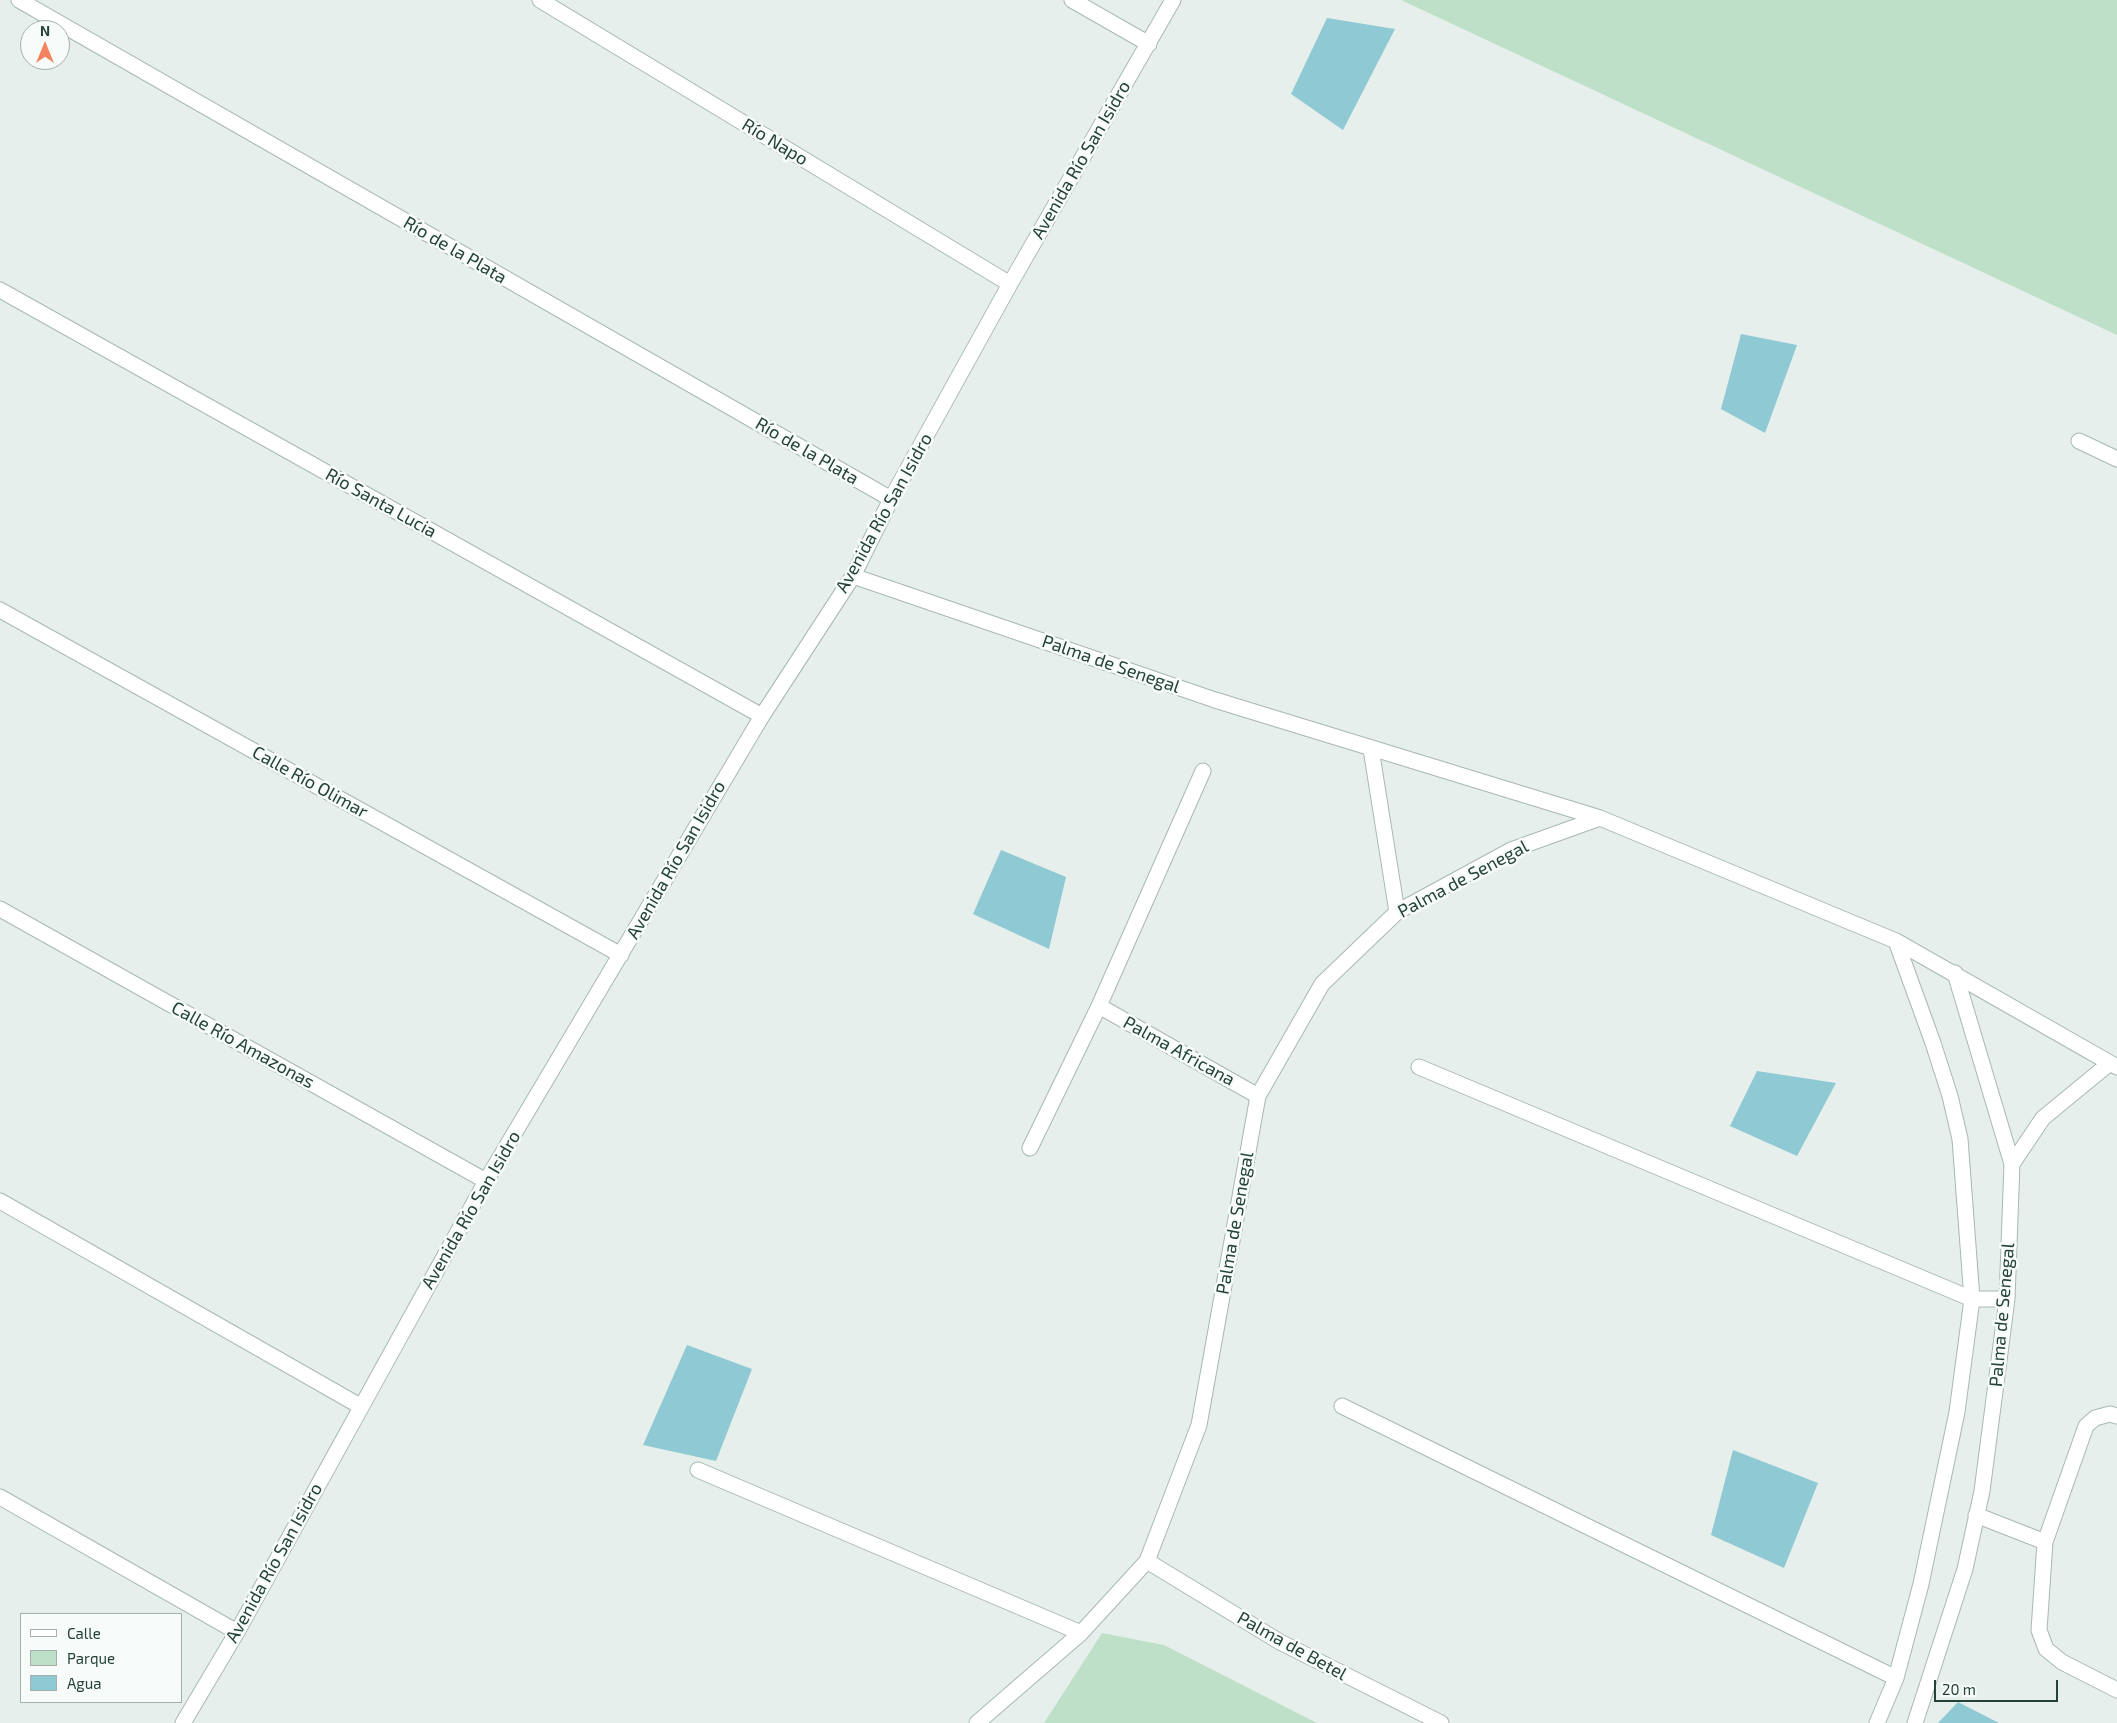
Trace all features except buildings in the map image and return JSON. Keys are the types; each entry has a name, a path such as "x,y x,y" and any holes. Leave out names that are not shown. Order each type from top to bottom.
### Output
{"street":[{"name":"Río de la Plata","path":"19,0 892,499"},
{"name":"Río Napo","path":"540,0 1010,284"},
{"path":"1072,0 1149,44"},
{"name":"Avenida Río San Isidro","path":"183,1723 237,1632 360,1406 486,1181 762,716 853,576 892,499 1010,284 1173,0"},
{"name":"Río Santa Lucia","path":"0,290 762,716"},
{"path":"2080,441 2117,459"},
{"name":"Palma de Senegal","path":"853,576 1206,697 1600,818 1896,941 1955,973 2012,1164 2007,1299 1976,1515 1965,1569 1915,1723"},
{"name":"Calle Río Olimar","path":"0,610 620,955"},
{"path":"1371,749 1397,912"},
{"path":"1030,1148 1099,1006 1203,771"},
{"name":"Palma de Senegal","path":"977,1723 1081,1634 1147,1561 1199,1425 1258,1096 1322,984 1397,912 1511,850 1600,818"},
{"name":"Calle Río Amazonas","path":"0,909 486,1181"},
{"name":"Palma de Senegal","path":"1877,1723 1896,1678 1922,1584 1957,1412 1972,1299 1960,1139 1950,1096 1933,1043 1896,941"},
{"path":"1955,973 2114,1065 2043,1118 2012,1164"},
{"name":"Palma Africana","path":"1099,1006 1258,1096"},
{"path":"1419,1067 1972,1299 2007,1299"},
{"path":"0,1201 360,1406"},
{"path":"1342,1406 1896,1678"},
{"path":"2117,1416 2110,1414 2095,1418 2086,1426 2045,1542 2039,1630 2046,1649 2062,1662 2117,1690"},
{"path":"698,1470 1081,1634"},
{"path":"0,1497 237,1632"},
{"path":"1976,1515 2045,1542"},
{"name":"Palma de Betel","path":"1147,1561 1280,1642 1441,1723"}],"green space":[{"path":"1401,0 2117,0 2117,335"},
{"path":"1102,1633 1164,1645 1317,1723 1044,1723"}],"water":[{"path":"1327,18 1395,29 1343,130 1291,94"},
{"path":"1741,334 1797,345 1765,433 1721,409"},
{"path":"1001,850 1066,877 1049,949 973,914"},
{"path":"1757,1071 1836,1083 1797,1156 1730,1126"},
{"path":"687,1345 752,1369 716,1461 643,1445"},
{"path":"1733,1450 1818,1483 1784,1568 1711,1535"},
{"path":"1958,1702 1999,1723 1938,1723"}]}
